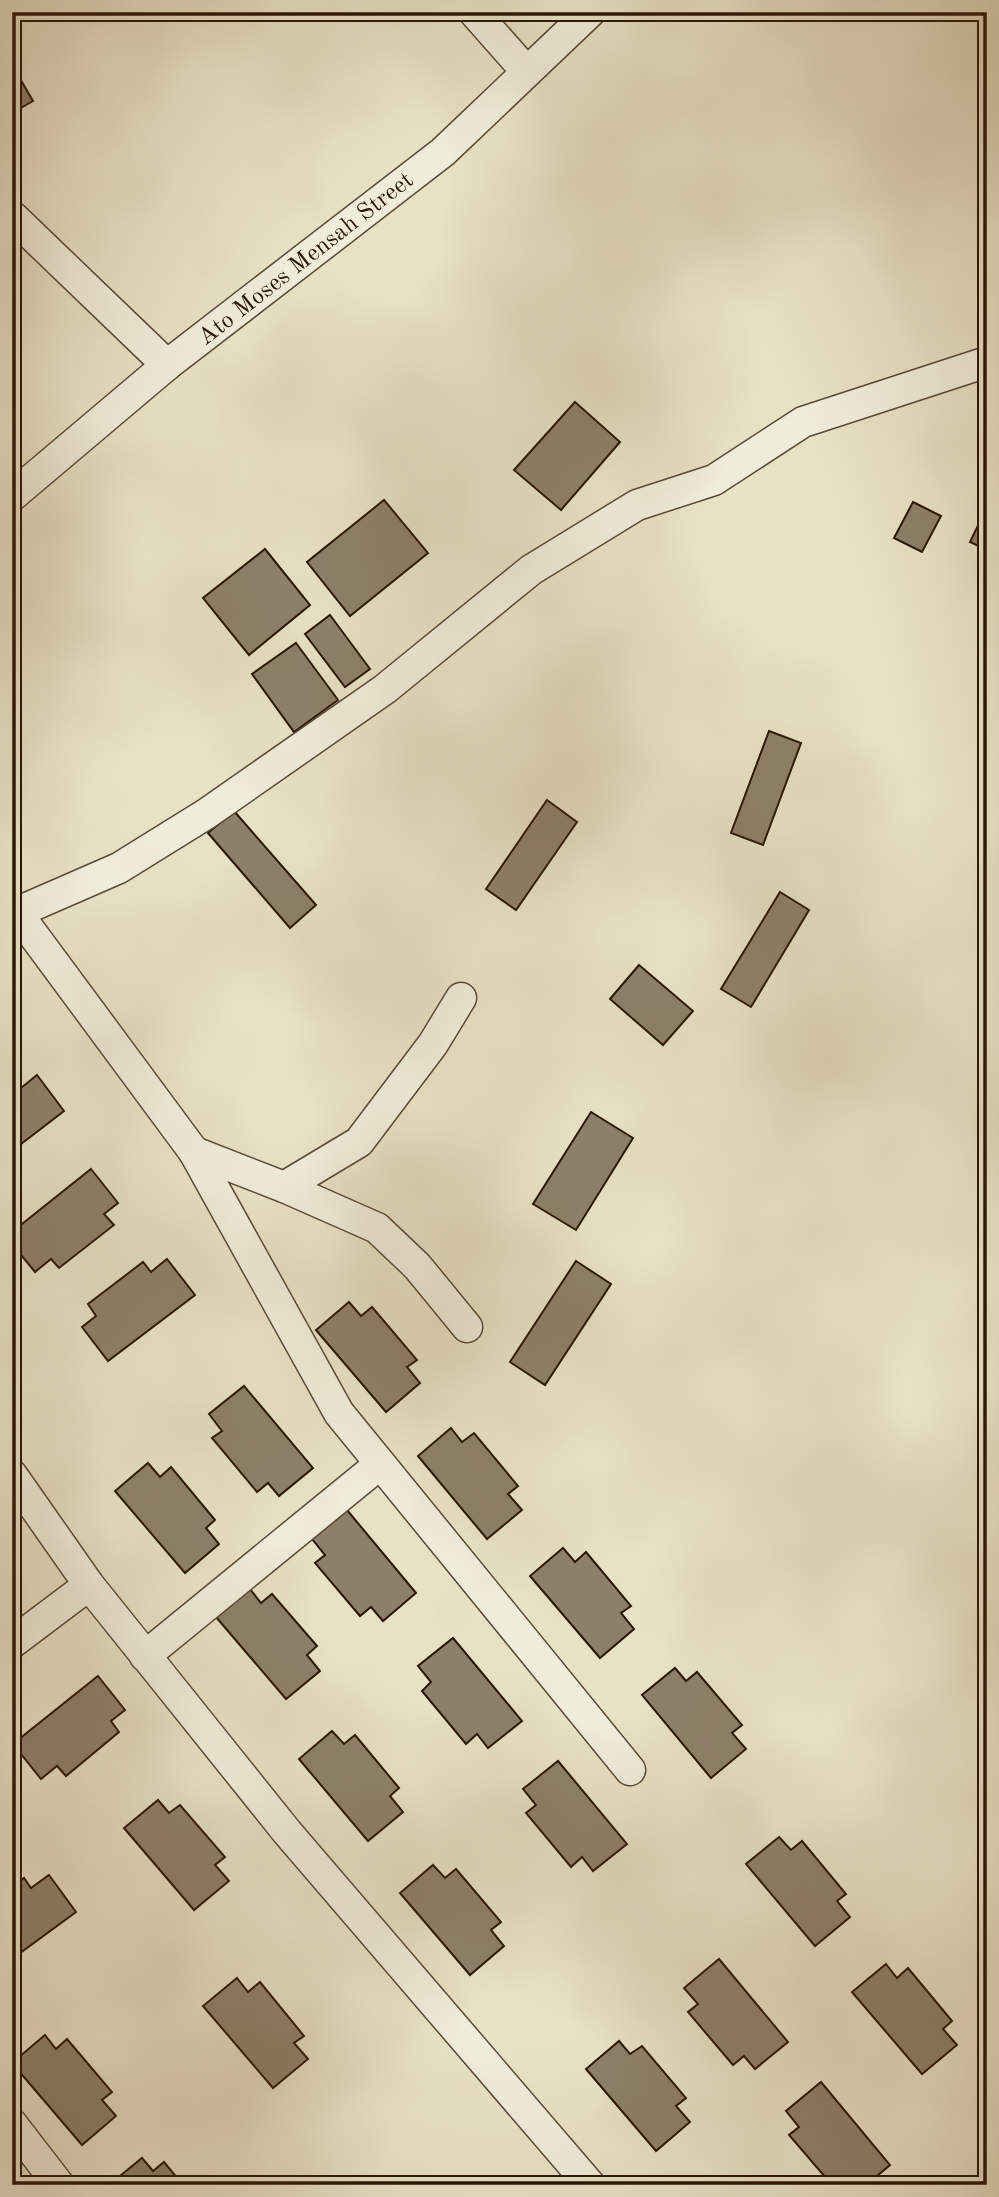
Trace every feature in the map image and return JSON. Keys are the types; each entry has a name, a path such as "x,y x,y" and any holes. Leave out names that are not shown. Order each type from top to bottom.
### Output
{"street":[{"path":"474,12 526,71"},
{"name":"Ato Moses Mensah Street","path":"12,496 167,365 443,152 590,12"},
{"path":"13,217 167,365"},
{"path":"630,1770 339,1413 194,1152 15,909 119,868 206,814 385,689 531,570 637,505 714,480 803,422 987,362"},
{"path":"284,1187 359,1142 433,1044 461,998"},
{"path":"194,1152 284,1187 377,1228 417,1266 467,1327"},
{"path":"145,1656 380,1464"},
{"path":"12,1475 89,1586 287,1832 590,2185"},
{"path":"12,1643 89,1586"},
{"path":"12,2124 59,2185"}],"building":[{"path":"12,12 32,12 12,28"},
{"path":"15,70 33,101 12,113 12,71"},
{"path":"575,402 620,442 561,510 514,470"},
{"path":"384,500 428,553 350,616 307,562"},
{"path":"913,502 941,516 922,552 894,538"},
{"path":"987,507 987,550 970,542"},
{"path":"265,549 310,605 249,655 203,598"},
{"path":"330,615 370,669 345,687 305,634"},
{"path":"296,643 338,700 294,732 252,674"},
{"path":"769,731 801,743 763,845 731,833"},
{"path":"547,800 577,822 516,910 486,889"},
{"path":"234,811 316,905 290,928 208,833"},
{"path":"780,892 809,910 751,1007 721,989"},
{"path":"639,965 693,1011 663,1045 610,999"},
{"path":"37,1075 64,1111 12,1151 12,1079 21,1088"},
{"path":"591,1112 633,1138 576,1230 533,1204"},
{"path":"91,1169 118,1203 104,1214 114,1225 59,1268 51,1259 35,1272 12,1244 12,1232"},
{"path":"167,1259 195,1295 108,1361 82,1327 96,1316 88,1304 143,1262 151,1272"},
{"path":"576,1261 611,1284 545,1385 510,1362"},
{"path":"349,1302 361,1316 372,1307 417,1360 407,1367 420,1383 386,1412 316,1330"},
{"path":"244,1386 313,1468 279,1496 268,1483 257,1492 212,1438 222,1431 209,1414"},
{"path":"451,1428 462,1442 474,1433 518,1486 508,1494 522,1510 487,1539 418,1456"},
{"path":"148,1463 160,1477 171,1467 215,1520 206,1528 219,1544 185,1573 115,1491"},
{"path":"347,1510 416,1593 383,1621 371,1607 360,1616 315,1563 325,1555 312,1539"},
{"path":"563,1548 575,1562 586,1552 631,1606 621,1613 634,1629 600,1658 530,1576"},
{"path":"250,1589 261,1603 272,1594 317,1646 307,1655 320,1671 286,1699 216,1617"},
{"path":"453,1638 522,1721 488,1748 477,1734 466,1744 422,1691 431,1682 418,1666"},
{"path":"675,1668 686,1681 697,1672 742,1725 732,1733 746,1749 711,1778 642,1695"},
{"path":"98,1676 125,1710 111,1721 119,1732 66,1776 57,1766 41,1779 13,1744"},
{"path":"332,1731 344,1744 355,1735 399,1788 390,1796 403,1812 368,1841 299,1759"},
{"path":"558,1761 627,1844 593,1871 582,1857 571,1867 526,1813 536,1805 523,1789"},
{"path":"158,1800 169,1813 180,1805 225,1857 215,1865 229,1881 194,1910 124,1828"},
{"path":"779,1837 791,1850 802,1841 846,1894 837,1901 850,1917 815,1946 746,1864"},
{"path":"433,1865 445,1878 456,1869 501,1922 491,1930 504,1946 470,1975 400,1893"},
{"path":"49,1875 76,1912 12,1959 12,1888 24,1878 31,1888"},
{"path":"719,1959 788,2042 755,2069 744,2056 733,2065 688,2012 698,2004 684,1988"},
{"path":"886,1964 897,1978 908,1968 952,2021 943,2029 957,2045 922,2074 852,1992"},
{"path":"237,1978 248,1992 260,1982 304,2036 294,2043 308,2059 273,2088 203,2006"},
{"path":"45,2035 56,2049 67,2039 112,2092 102,2100 116,2116 82,2145 12,2063"},
{"path":"619,2041 630,2054 642,2046 686,2098 676,2106 690,2122 656,2151 586,2069"},
{"path":"821,2082 890,2165 866,2185 850,2185 845,2179 838,2185 832,2185 789,2135 799,2127 786,2111"},
{"path":"142,2158 153,2171 164,2162 183,2185 109,2185"}]}
